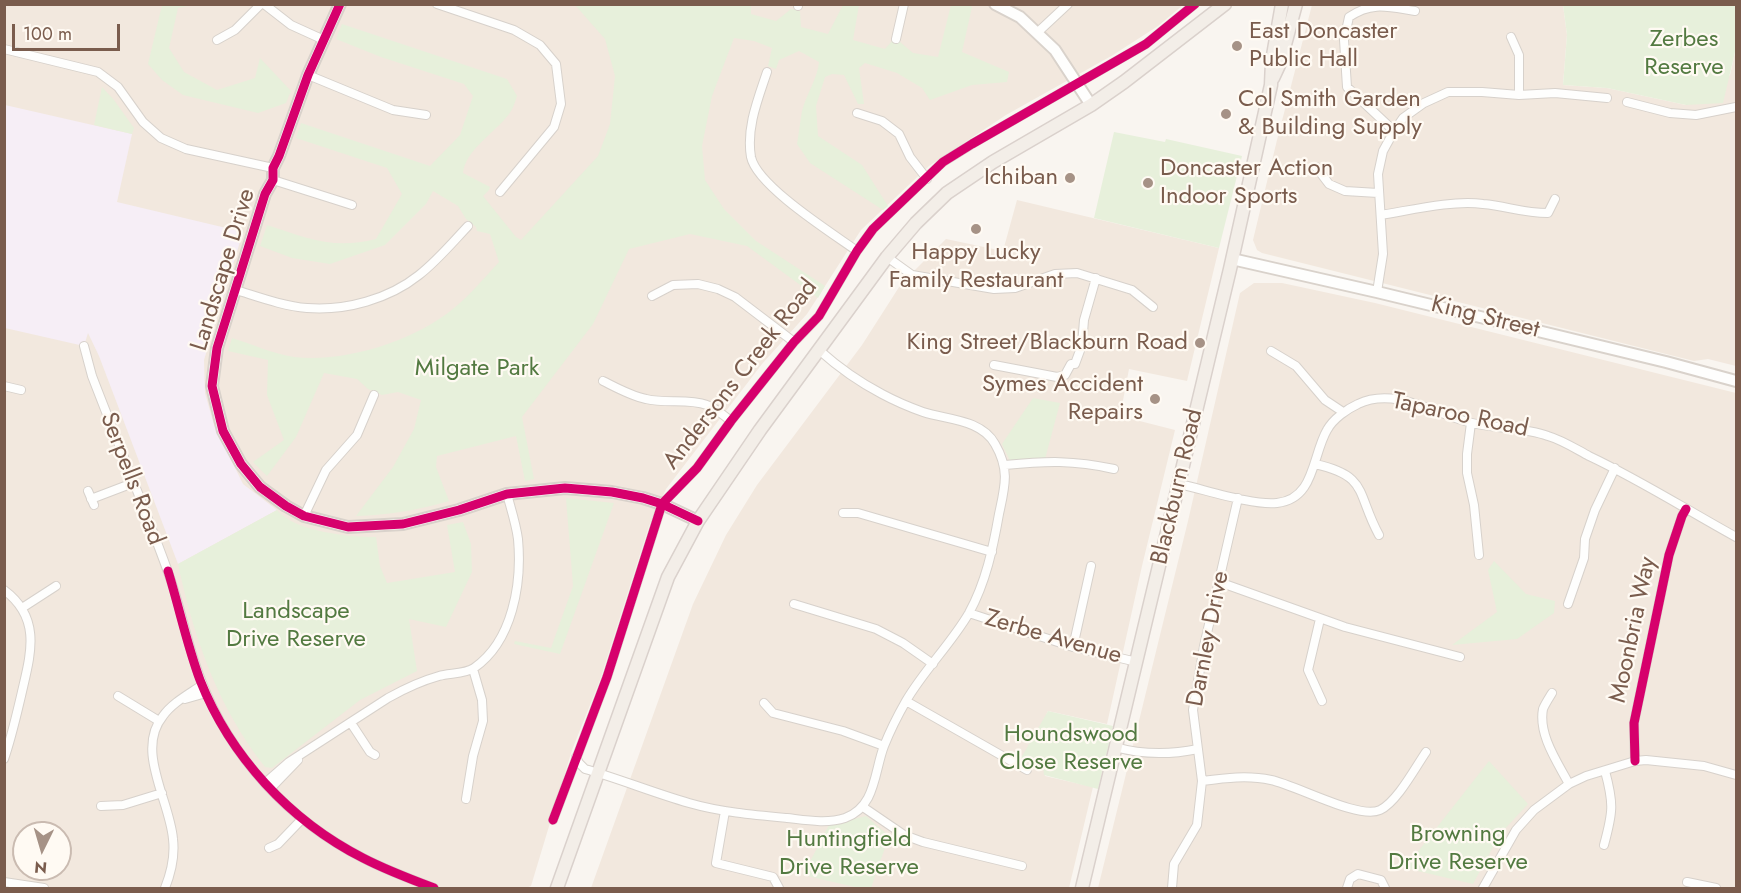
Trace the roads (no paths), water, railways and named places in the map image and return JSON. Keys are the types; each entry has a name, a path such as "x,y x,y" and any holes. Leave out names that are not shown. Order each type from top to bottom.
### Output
{"main road":[{"name":"Blackburn Road","path":"1082,888 1232,259 1270,85 1282,4"},
{"name":"Blackburn Road","path":"1270,85 1280,63 1296,4"},
{"name":"Andersons Creek Road","path":"556,887 668,578 698,521 760,430 887,257 947,193 993,162 1091,105 1226,5"}],"street":[{"path":"217,40 235,30 262,4 291,25 324,40"},
{"name":"Landscape Drive","path":"340,4 308,75 273,168 273,180 265,194 217,348 212,386 223,431 241,464 260,487 286,507 304,516 348,527 403,524 459,510 507,494 565,488 612,492 662,504 698,521"},
{"path":"437,4 514,30 540,45 556,64 561,105 554,127 500,192"},
{"path":"896,39 904,4"},
{"path":"995,4 1020,17 1038,32 1055,50 1091,105"},
{"path":"1038,32 1068,4"},
{"name":"Andersons Creek Road","path":"553,820 606,676 662,504 698,468 731,420 794,342 819,316 856,251 873,229 943,162 1146,44 1196,4"},
{"path":"1394,131 1347,87 1344,40 1349,17 1360,9 1380,6 1415,11"},
{"path":"1511,37 1519,55 1519,96"},
{"path":"4,50 98,72 118,87 142,122 161,138 186,149 273,168"},
{"path":"767,72 753,115 750,140 752,159 765,180 783,196 856,251"},
{"path":"308,75 393,110 426,115"},
{"path":"1377,292 1383,254 1378,174 1383,152 1403,118 1424,103 1448,92 1482,92 1519,96 1555,93 1607,98"},
{"path":"1626,102 1670,113 1696,115 1737,107"},
{"path":"857,113 882,121 899,134 910,157 927,179"},
{"path":"1316,167 1329,184 1345,191 1378,193"},
{"path":"273,180 352,206"},
{"path":"1381,215 1447,205 1482,203 1527,213 1548,213 1555,199"},
{"path":"236,290 285,305 307,308 355,305 380,297 418,276 436,261 468,226"},
{"path":"887,257 912,275 994,289 1015,288 1055,274 1077,273 1132,290 1153,308"},
{"name":"King Street","path":"1232,259 1377,292 1737,381"},
{"path":"993,364 1057,377 1065,375 1069,366 1075,364 1082,345 1084,320 1096,278"},
{"path":"652,296 673,285 698,284 718,289 735,297 794,342"},
{"name":"Serpells Road","path":"84,346 92,376 168,571 204,689 230,738 267,786 302,819 362,858 434,888"},
{"path":"576,757 582,767 689,803 725,811 826,821 844,819 862,807 872,793 884,746 906,701 969,613 977,596 992,552 1005,483 1005,465 994,442 982,429 924,412 881,394 839,368 819,350"},
{"path":"1271,351 1296,366 1325,400 1343,412"},
{"path":"603,381 629,394 646,399 663,402 690,401 709,406 731,420"},
{"path":"4,386 21,390"},
{"path":"304,516 326,470 357,435 374,395"},
{"name":"Taparoo Road","path":"1179,483 1238,498 1276,504 1294,499 1305,488 1328,428 1343,412 1360,403 1381,399 1404,401 1471,423 1548,435 1615,468 1737,537"},
{"path":"1471,423 1467,473 1474,504 1479,555"},
{"path":"1005,465 1062,461 1091,464 1114,470"},
{"path":"1315,464 1347,474 1357,484 1369,517 1379,535"},
{"path":"1568,604 1584,558 1586,539 1595,510 1615,468"},
{"path":"91,498 133,483"},
{"path":"267,786 305,753 402,690 439,676 473,669 496,648 510,618 519,573 518,537 507,494"},
{"name":"Darnley Drive","path":"1172,888 1174,864 1197,825 1202,781 1193,710 1204,646 1238,498"},
{"name":"Moonbria Way","path":"1635,761 1634,723 1669,555 1686,509"},
{"path":"843,513 858,513 992,552"},
{"path":"1073,647 1091,566"},
{"path":"1219,582 1368,634 1460,657"},
{"path":"22,608 56,586"},
{"path":"4,590 22,608 29,623 32,644 4,759"},
{"path":"794,604 876,629 903,643 933,664"},
{"name":"Zerbe Avenue","path":"969,613 1073,647 1137,662"},
{"path":"1320,619 1308,670 1322,701"},
{"path":"466,799 473,756 483,721 482,700 473,669"},
{"path":"165,888 174,850 172,829 152,751 154,732 166,711 183,699 204,689"},
{"path":"1552,693 1544,708 1542,720 1551,750 1569,784"},
{"path":"118,696 159,722"},
{"path":"906,701 1027,770"},
{"path":"764,703 772,713 843,731 884,746"},
{"path":"4,722 14,725"},
{"path":"351,723 370,752 375,755"},
{"path":"1115,747 1140,753 1164,754 1198,749"},
{"path":"1202,781 1229,777 1271,780 1358,811 1375,812 1392,800 1426,752"},
{"path":"1483,888 1516,830 1534,810 1569,784 1586,776 1635,761 1671,761 1704,766 1737,775"},
{"path":"1604,845 1612,810 1611,792 1605,771"},
{"path":"101,806 123,805 162,794"},
{"path":"862,807 904,835 1022,867"},
{"path":"725,811 716,863 773,877 779,888"},
{"path":"269,848 278,844 302,819"},
{"path":"1347,888 1350,879 1358,874 1381,880 1385,888"},
{"path":"4,882 44,888"},
{"path":"1688,882 1716,888"}],"place":[{"name":"East Doncaster Public Hall","path":"1237,46"},
{"name":"Col Smith Garden & Building Supply","path":"1226,114"},
{"name":"Ichiban","path":"1070,178"},
{"name":"Doncaster Action Indoor Sports","path":"1148,183"},
{"name":"Happy Lucky Family Restaurant","path":"976,229"},
{"name":"King Street/Blackburn Road","path":"1200,343"},
{"name":"Symes Accident Repairs","path":"1155,399"}],"park label":[{"name":"Zerbes Reserve","path":"1684,54"},
{"name":"Milgate Park","path":"477,369"},
{"name":"Landscape Drive Reserve","path":"296,626"},
{"name":"Houndswood Close Reserve","path":"1071,749"},
{"name":"Browning Drive Reserve","path":"1458,849"},
{"name":"Huntingfield Drive Reserve","path":"849,854"}]}
